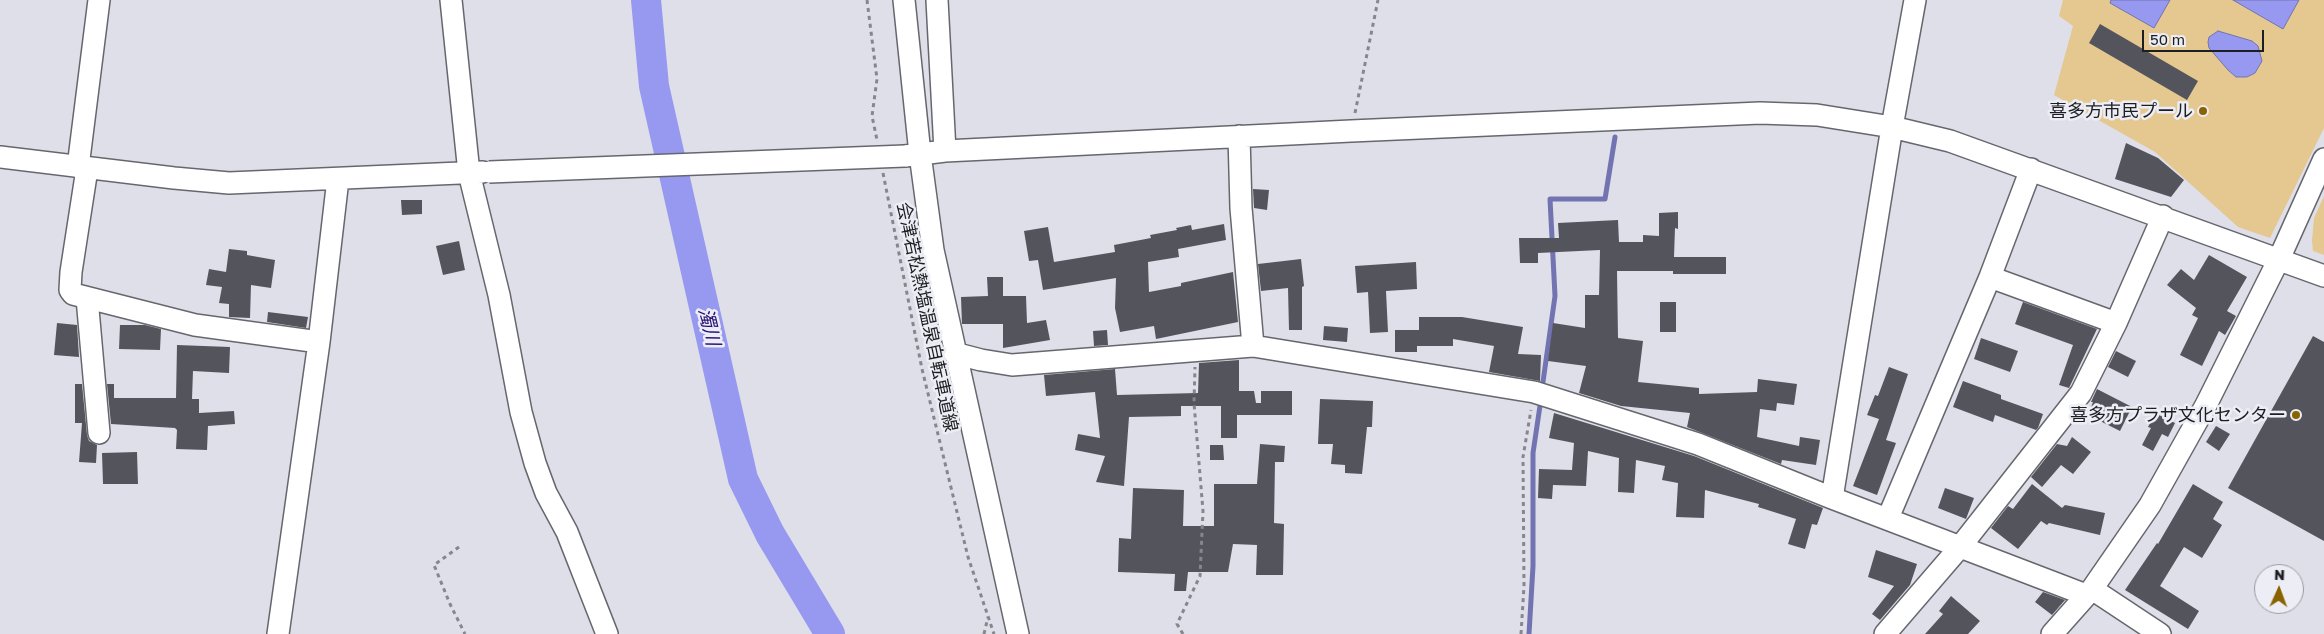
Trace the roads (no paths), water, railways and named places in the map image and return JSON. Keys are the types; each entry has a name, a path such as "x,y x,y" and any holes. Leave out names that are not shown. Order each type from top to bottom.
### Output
{"street":[{"path":"99,0 70,290 73,294 87,298 195,325 319,342"},
{"path":"451,0 499,296 521,412 535,463 546,493 567,532 607,634"},
{"path":"904,0 913,155 954,353 1018,634"},
{"path":"937,0 945,150"},
{"path":"1832,498 1892,127 1915,0"},
{"path":"0,157 83,168 229,183 913,155 945,150 1351,131 1760,114 1817,115 1892,127 1950,140 2324,276"},
{"path":"1239,136 1241,208 1253,346"},
{"path":"2052,634 2089,592 2150,505 2206,405 2279,259 2324,160"},
{"path":"1888,518 1990,277 2031,169"},
{"path":"278,634 319,342 338,179"},
{"path":"1885,634 1960,547 2081,393 2116,323 2163,216"},
{"path":"1990,277 2116,323"},
{"path":"87,298 99,433"},
{"path":"954,353 1012,365 1253,346 1534,392 1698,444 1960,547 2089,592 2160,634"}],"water":[{"path":"2111,0 2170,0 2154,28 2110,3"},
{"path":"2233,0 2299,0 2283,29"},
{"path":"2218,31 2252,41 2258,46 2262,61 2255,73 2247,77 2236,77 2228,70 2209,48 2209,37"}],"waterway":[{"name":"濁川","path":"646,0 654,86 743,479 770,534 830,634"},
{"path":"1542,389 1555,296 1550,199 1605,199 1615,137"},
{"path":"1529,634 1533,566 1533,453 1541,399"}],"place":[{"name":"喜多方市民プール","path":"2203,111"},
{"name":"喜多方プラザ文化センター","path":"2296,415"}]}
